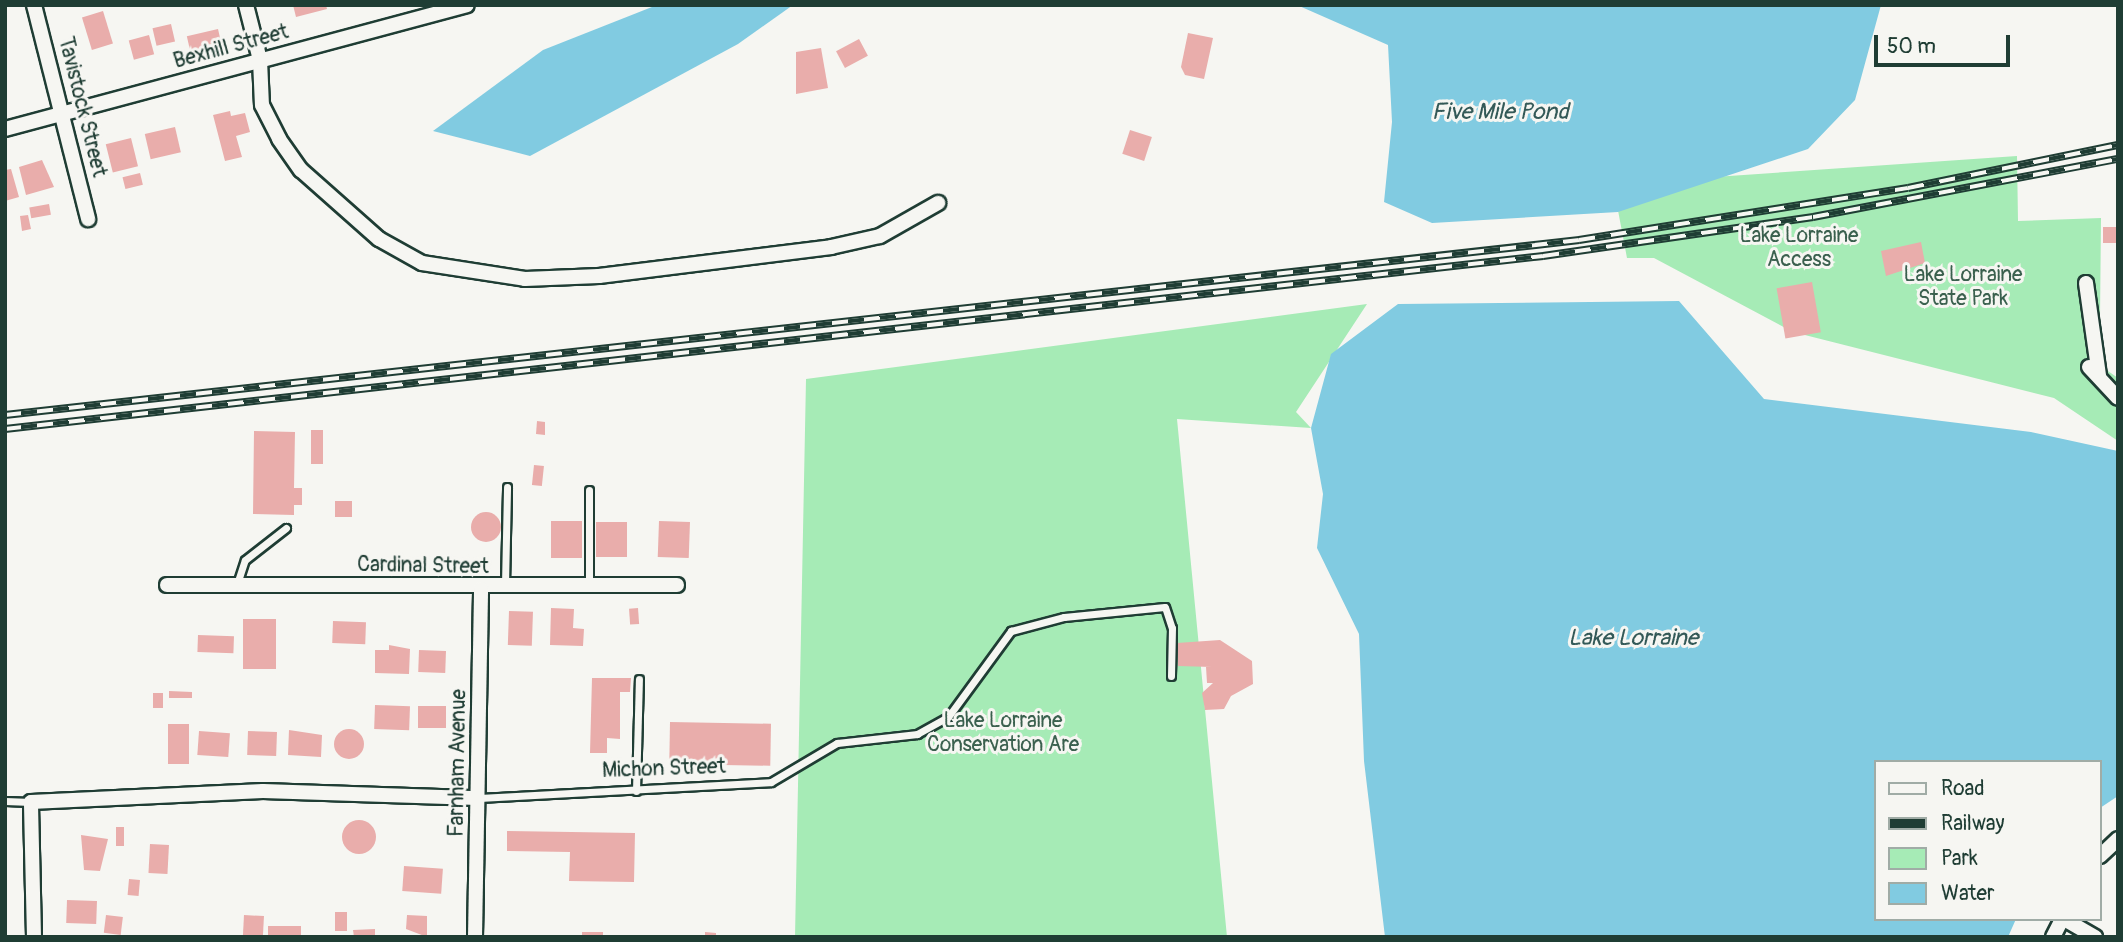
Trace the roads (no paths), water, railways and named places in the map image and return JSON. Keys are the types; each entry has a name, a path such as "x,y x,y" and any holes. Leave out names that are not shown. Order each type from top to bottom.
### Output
{"street":[{"name":"Tavistock Street","path":"34,5 88,219"},
{"path":"246,5 260,60 262,105 301,170 379,239 422,263 473,274 598,276 831,247 880,236 938,202"},
{"name":"Bexhill Street","path":"5,129 468,7"},
{"path":"2086,282 2094,371 2118,398"},
{"name":"Cardinal Street","path":"167,585 505,589 677,585"},
{"name":"Farnham Avenue","path":"475,937 481,589"},
{"name":"Michon Street","path":"31,802 263,791 478,798"},
{"path":"31,802 34,937"},
{"path":"2102,854 2118,839"},
{"path":"2053,937 2062,921"},
{"path":"2067,921 2095,937"}],"lane":[{"path":"505,589 507,487"},
{"path":"589,491 589,587"},
{"path":"237,585 245,560 286,528"},
{"name":"Michon Street","path":"478,798 771,782 837,743 917,734 948,717 1012,631 1051,620 1165,607 1172,628 1171,676"},
{"path":"636,791 639,679"},
{"path":"5,801 31,802"}],"water":[{"path":"657,5 793,5 738,44 530,156 433,131 543,50"},
{"name":"Five Mile Pond","path":"1297,5 1881,5 1855,100 1808,149 1618,212 1432,223 1384,202 1392,122 1388,45"},
{"name":"Lake Lorraine","path":"1679,301 1764,399 2031,432 2118,451 2118,796 2102,807 2102,760 1874,760 1874,921 2015,921 2008,937 1385,937 1364,761 1359,634 1317,548 1323,494 1311,428 1331,354 1398,304"}],"railway":[{"path":"5,415 1579,240 1908,188 2118,145"},
{"path":"5,429 1543,256 1813,217 2118,159"}],"park label":[{"name":"Lake Lorraine Access","path":"1799,248"},
{"name":"Lake Lorraine State Park","path":"1963,287"},
{"name":"Lake Lorraine Conservation Are","path":"1003,733"}]}
